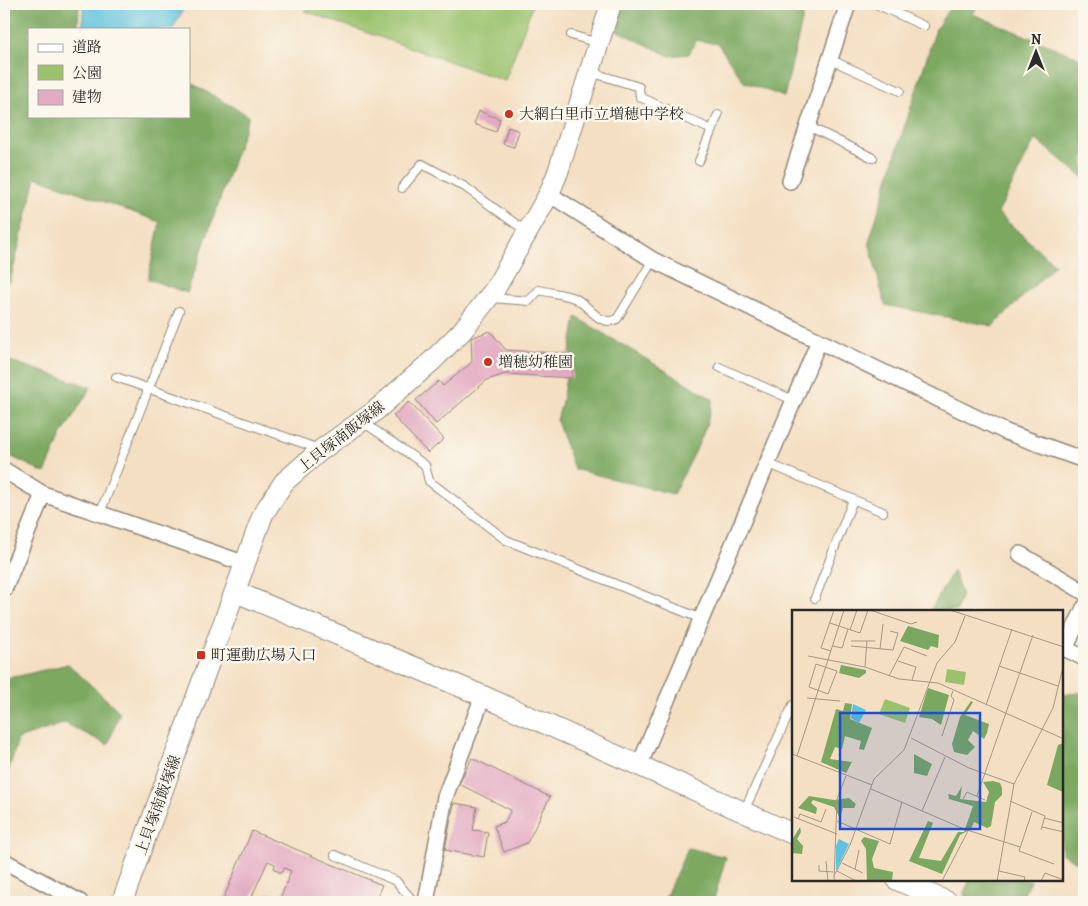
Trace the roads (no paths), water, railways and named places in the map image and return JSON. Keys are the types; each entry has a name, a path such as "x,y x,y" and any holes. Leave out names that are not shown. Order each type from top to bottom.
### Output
{"street":[{"name":"上貝塚南飯塚線","path":"122,902 263,514 284,482 321,450 362,421 433,360 462,331 496,289 558,172 612,4"},
{"path":"790,181 848,4"},
{"path":"548,194 653,260 1006,432 1084,460"},
{"path":"639,766 819,341"},
{"path":"4,470 43,494 246,564"},
{"path":"4,590 43,494"},
{"path":"1020,554 1084,592"},
{"path":"236,592 483,696 792,834"},
{"path":"1084,608 1063,648 1084,658"},
{"path":"426,902 446,797 483,696"},
{"path":"4,861 80,902"},
{"path":"899,881 948,902"}],"lane":[{"path":"876,4 924,26"},
{"path":"571,35 600,44"},
{"path":"829,59 900,91"},
{"path":"590,72 639,87 640,96 712,130"},
{"path":"698,161 718,115"},
{"path":"808,126 873,158"},
{"path":"402,188 422,164 465,187 527,232"},
{"path":"489,297 529,301 539,290 576,298 604,322 613,322 617,320 653,260"},
{"path":"100,513 179,311"},
{"path":"718,366 793,400"},
{"path":"116,377 321,450"},
{"path":"362,421 425,465 429,481 506,540 702,619"},
{"path":"767,463 883,512"},
{"path":"815,598 853,500"},
{"path":"744,812 792,707"},
{"path":"335,856 396,881 414,902"}],"water":[{"path":"83,4 186,4 174,28 83,28"}],"place":[{"name":"大網白里市立増穂中学校","path":"509,114"},
{"name":"増穂幼稚園","path":"488,362"},
{"name":"町運動広場入口","path":"201,655"}]}
